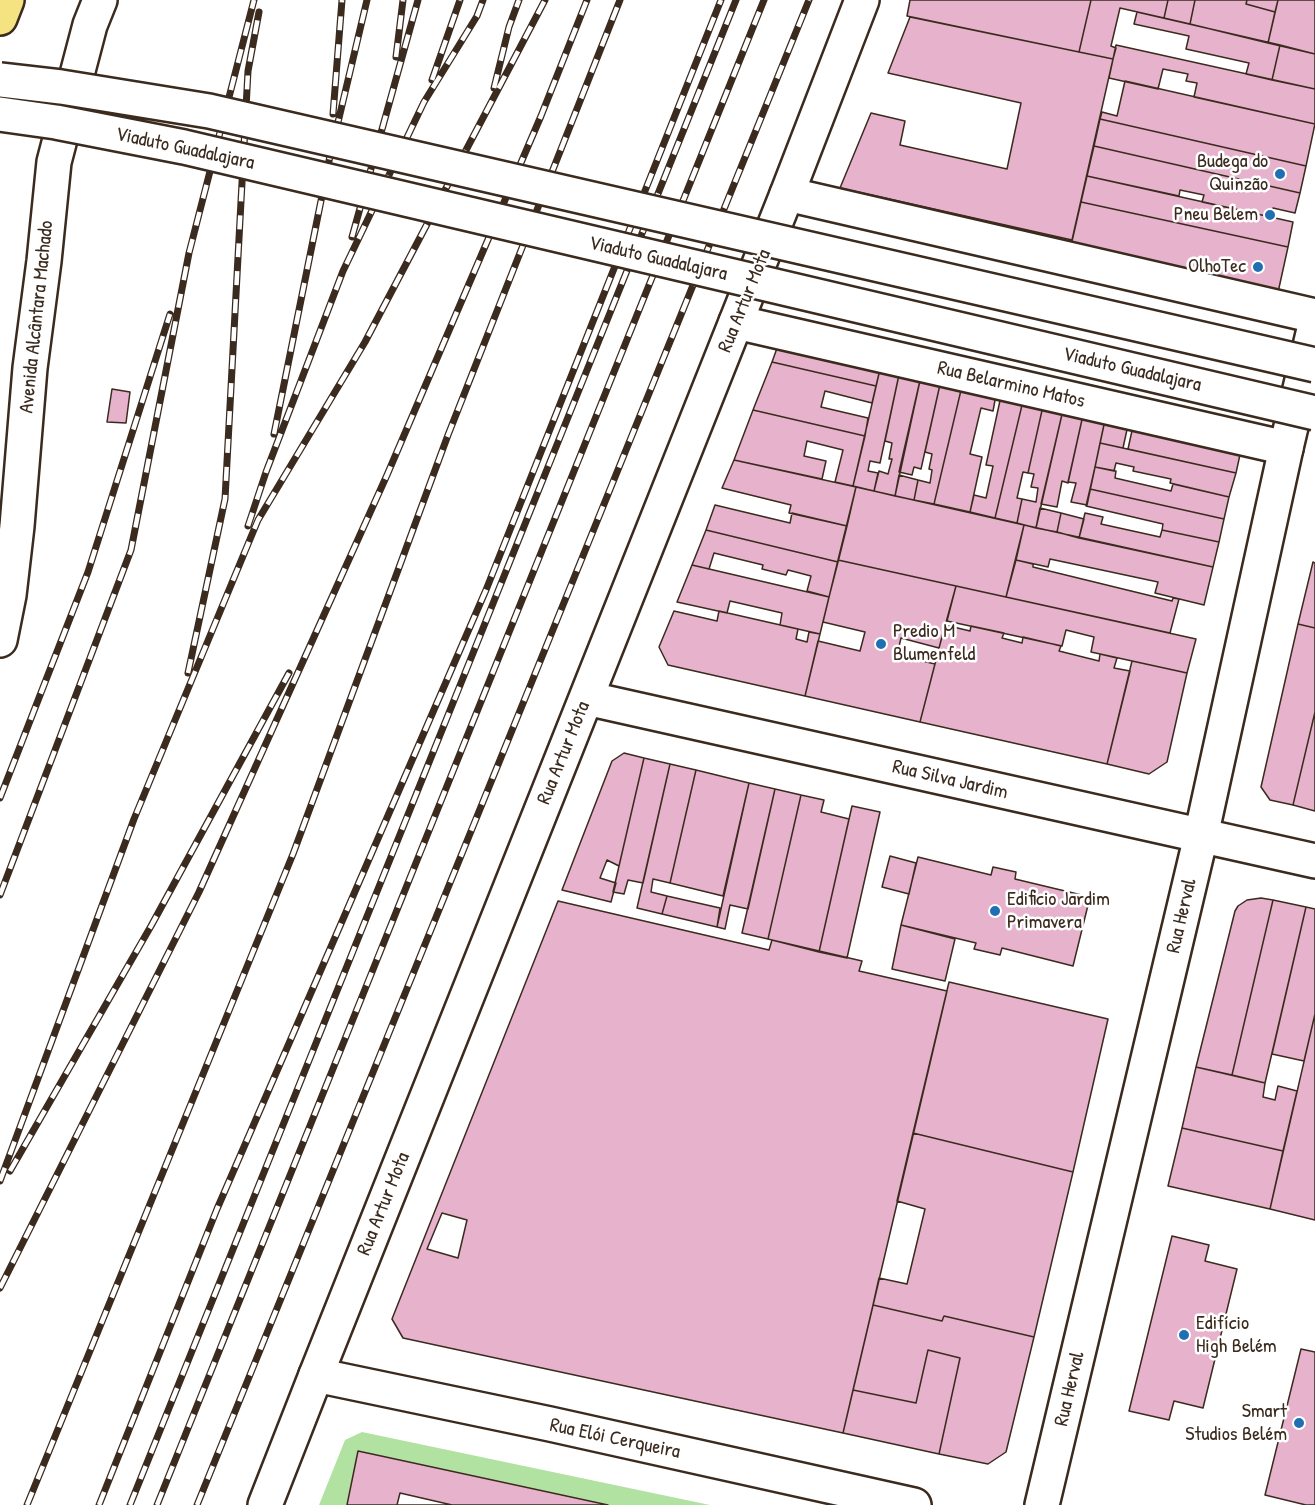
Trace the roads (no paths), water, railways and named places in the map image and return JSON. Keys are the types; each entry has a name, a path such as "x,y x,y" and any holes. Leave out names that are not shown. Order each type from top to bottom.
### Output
{"highway":[{"path":"0,18 7,0"}],"street":[{"name":"Avenida Alcântara Machado","path":"0,640 4,592 17,526 30,368 54,162 90,25 100,0"},
{"name":"Rua Artur Mota","path":"265,1505 787,194 862,0"},
{"name":"Viaduto Guadalajara","path":"0,80 61,87 209,111 1315,365"},
{"name":"Viaduto Guadalajara","path":"0,114 56,122 184,147 1315,413"},
{"path":"787,194 1315,316"},
{"name":"Rua Belarmino Matos","path":"736,322 1286,448"},
{"name":"Rua Herval","path":"1042,1505 1201,836 1315,325"},
{"name":"Rua Silva Jardim","path":"586,698 1315,861"},
{"name":"Rua Elói Cerqueira","path":"316,1375 550,1424 914,1505"}],"railway":[{"path":"0,895 131,550 189,253 254,0"},
{"path":"333,114 342,0"},
{"path":"274,434 330,156 367,0"},
{"path":"396,57 403,0"},
{"path":"352,237 418,0"},
{"path":"432,80 460,0"},
{"path":"248,526 266,472 343,271 424,102 477,16 483,0"},
{"path":"494,88 509,27 519,0"},
{"path":"0,1181 134,819 258,520 365,342 545,0"},
{"path":"0,1288 199,892 387,475 541,116 587,0"},
{"path":"27,1505 293,854 448,435 620,0"},
{"path":"99,1505 217,1209 486,590 721,0"},
{"path":"130,1505 736,0"},
{"path":"157,1505 764,0"},
{"path":"197,1505 809,0"},
{"path":"188,673 225,499 248,71 259,12"},
{"path":"0,798 88,572 170,314"},
{"path":"10,1171 151,926 289,673"}],"place":[{"name":"Budega do Quinzão","path":"1280,174"},
{"name":"Pneu Belem","path":"1270,215"},
{"name":"OlhoTec","path":"1258,267"},
{"name":"Predio M Blumenfeld","path":"881,644"},
{"name":"Edificio Jardim Primavera","path":"995,911"},
{"name":"Edifício High Belém","path":"1184,1335"},
{"name":"Smart Studios Belém","path":"1299,1423"}]}
